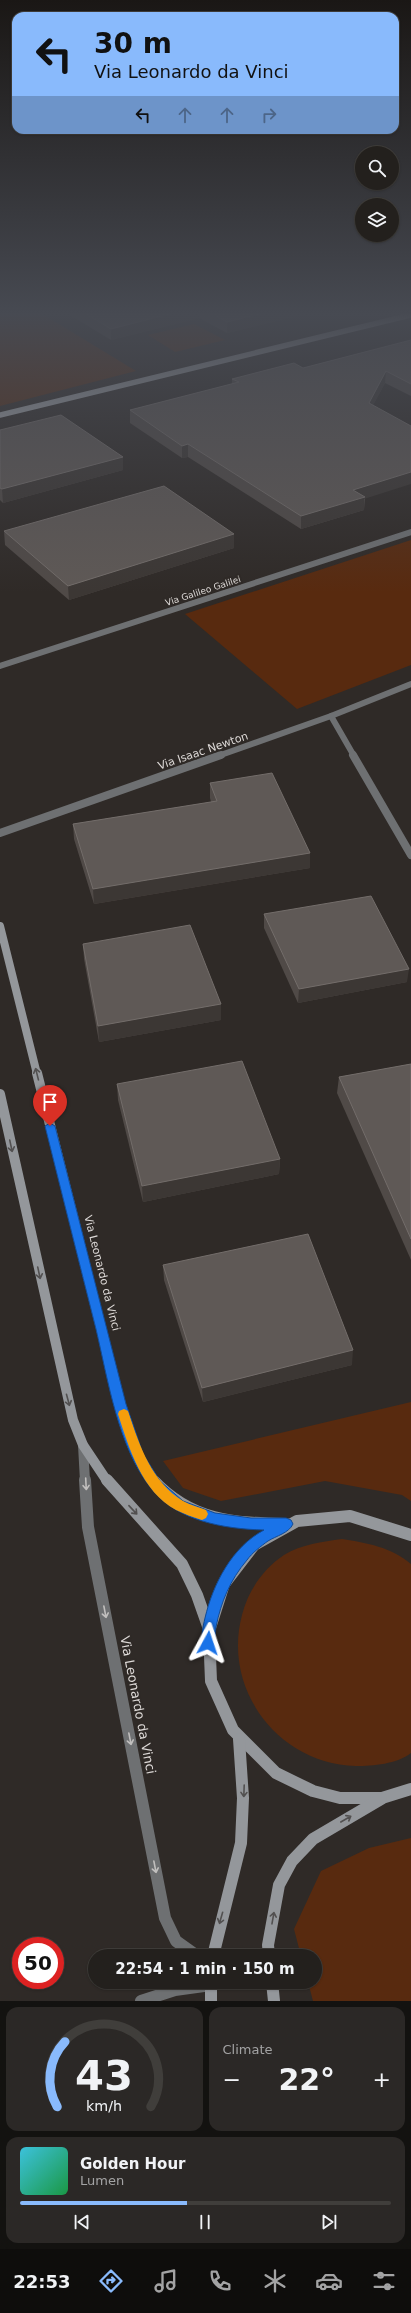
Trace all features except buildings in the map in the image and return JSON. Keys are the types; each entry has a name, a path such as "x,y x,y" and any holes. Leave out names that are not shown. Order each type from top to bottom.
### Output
{"main road":[{"path":"0,415 40,405"},
{"name":"Via Leonardo da Vinci","path":"0,926 120,1404 138,1456 156,1485 179,1505 215,1519 251,1524 286,1524"},
{"name":"Via Leonardo da Vinci","path":"0,1094 65,1392 73,1420 83,1445 104,1477 182,1564 197,1595 209,1629"},
{"path":"382,1798 350,1799 318,1794 288,1781 261,1763 239,1739 223,1713 213,1686 208,1657 209,1629 215,1602 227,1577 243,1555 263,1537 286,1524 312,1517 338,1514 364,1517 390,1524 411,1535"},
{"path":"214,1949 217,1931 238,1858 243,1819 244,1780 239,1739"},
{"path":"268,1949 268,1944 279,1885 292,1860 313,1839 382,1798 411,1789"},
{"path":"211,1989 211,2001"},
{"path":"273,1989 274,2001"}],"street":[{"name":"Via Galileo Galilei","path":"0,666 411,532"},
{"name":"Via Isaac Newton","path":"0,833 331,716 411,684"},
{"path":"331,716 411,855"},
{"name":"Via Leonardo da Vinci","path":"83,1445 88,1527 165,1918 170,1932 178,1944 186,1949"},
{"path":"141,2001 180,1989"}],"shaded area":[{"path":"411,540 411,665 297,709 185,614"},
{"path":"411,1402 411,1501 402,1495 325,1481 221,1501 183,1488 163,1461"},
{"path":"342,1539 370,1544 387,1550 395,1553 411,1564 411,1753 399,1760 385,1764 356,1766 328,1762 303,1752 281,1737 263,1718 249,1695 241,1670 238,1643 242,1615 248,1597 257,1581 269,1567 291,1551 312,1544"},
{"path":"411,1838 411,2001 313,2001 310,1989 322,1989 322,1949 299,1949 294,1929 321,1871 369,1848"}],"slow traffic":[{"path":"124,1414 138,1456 156,1485 179,1505 202,1514"}],"route":[{"path":"50,1126 120,1404 138,1456 156,1485 179,1505 215,1519 251,1524 286,1524 263,1537 243,1555 227,1577 215,1602 209,1629 208,1643"}]}
